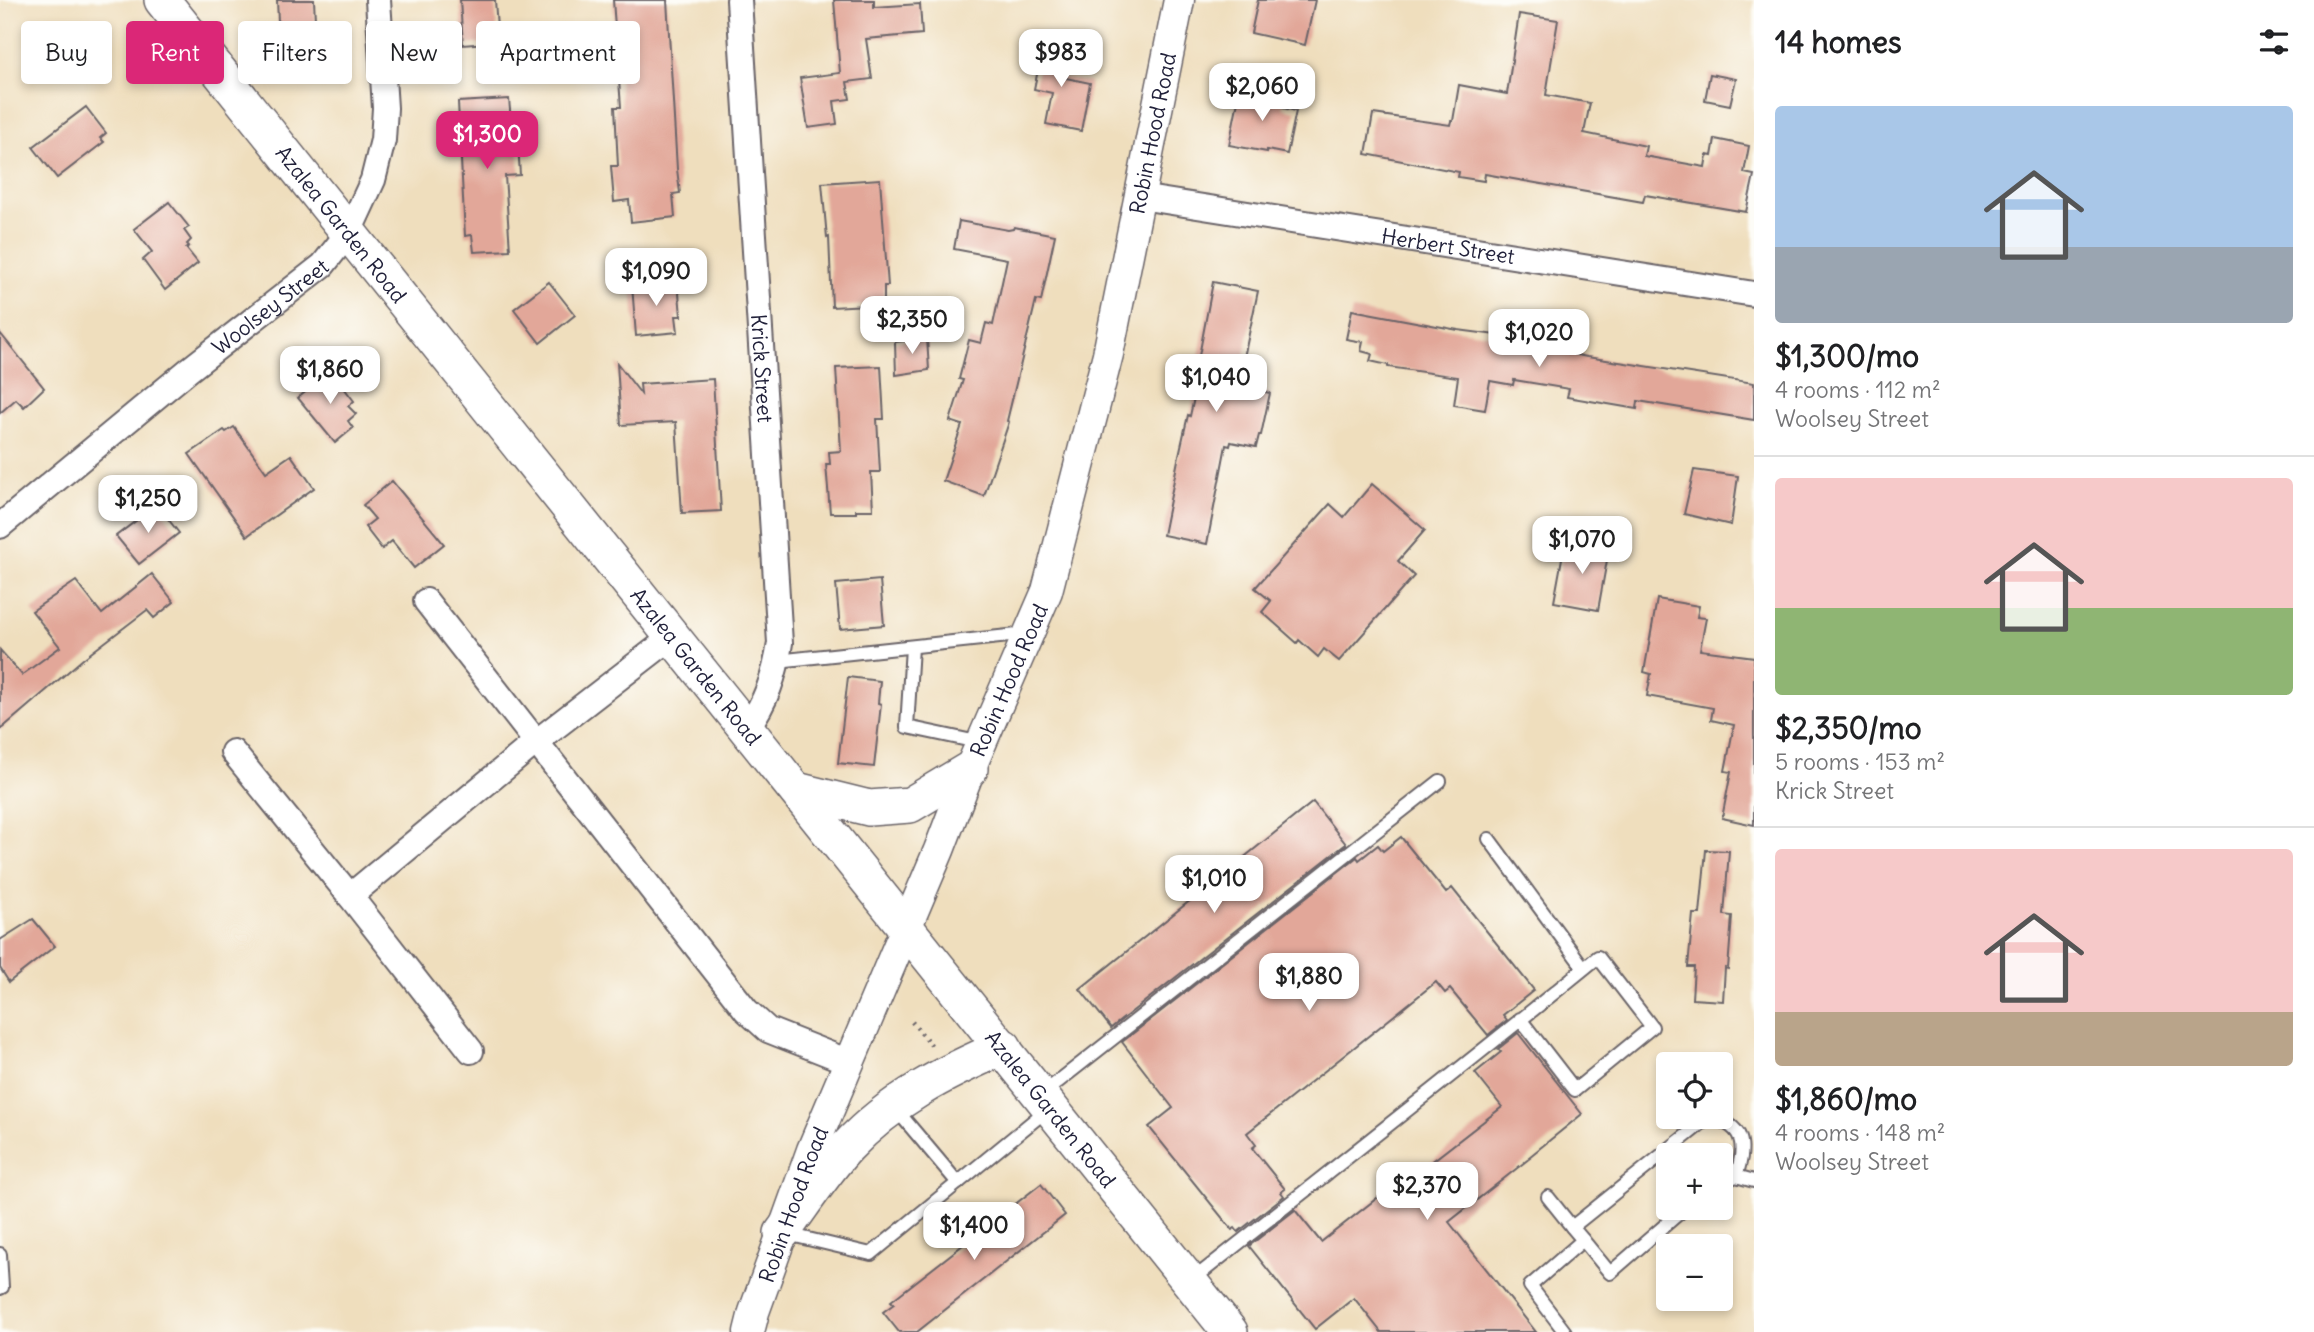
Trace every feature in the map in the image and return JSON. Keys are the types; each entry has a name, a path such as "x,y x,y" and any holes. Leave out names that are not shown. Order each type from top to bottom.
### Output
{"main road":[{"name":"Azalea Garden Road","path":"162,0 1230,1332"},
{"path":"796,790 869,808 910,805 976,756"},
{"path":"782,1233 845,1149 868,1127 909,1094 952,1069 1004,1047"}],"street":[{"name":"Woolsey Street","path":"0,526 190,369 323,265 349,232 373,180 383,140 385,108 378,0"},
{"name":"Krick Street","path":"739,0 780,643 773,683 747,729"},
{"name":"Robin Hood Road","path":"749,1332 782,1233 849,1062 1047,591 1108,354 1179,0"},
{"name":"Herbert Street","path":"1140,197 1754,294"},
{"path":"426,601 746,1010 768,1030 849,1062"},
{"path":"350,896 536,742 673,636"},
{"path":"233,752 471,1051"}],"lane":[{"path":"777,661 1029,634"},
{"path":"912,647 907,727 976,756"},
{"path":"782,1233 871,1254 958,1182 1046,1101 1440,781"},
{"path":"1489,839 1584,968"},
{"path":"1190,1282 1520,1019 1584,968 1598,957 1652,1027 1575,1090 1520,1019"},
{"path":"894,1107 958,1182"},
{"path":"1572,1227 1708,1118 1723,1120 1734,1126 1739,1133 1742,1158 1736,1176"},
{"path":"1733,1177 1754,1181"},
{"path":"1548,1197 1610,1273 1671,1220"},
{"path":"1565,1332 1530,1286 1583,1240"},
{"path":"0,1254 0,1288"}],"path":[{"path":"912,1022 936,1051"}],"building":[{"path":"277,0 314,0 315,21 278,21"},
{"path":"460,0 495,0 496,21 476,21 476,44 463,45"},
{"path":"613,0 667,0 680,193 673,194 675,217 631,222 629,200 614,202 611,166 618,166 615,107 621,107 619,84 640,84 640,21 615,21"},
{"path":"834,0 874,0 874,7 920,4 922,34 866,39 872,79 847,82 850,99 834,101 837,124 808,128 800,78 840,73"},
{"path":"1258,0 1315,0 1305,45 1251,33"},
{"path":"1519,14 1558,20 1546,95 1590,103 1584,133 1646,146 1644,156 1705,167 1707,155 1712,156 1715,139 1749,146 1744,173 1754,175 1746,212 1645,195 1643,202 1485,174 1484,181 1458,177 1459,172 1366,154 1373,114 1450,125 1459,85 1507,94"},
{"path":"1044,41 1068,46 1061,77 1090,83 1081,131 1046,124 1052,93 1034,89"},
{"path":"1710,74 1736,79 1730,105 1705,100"},
{"path":"1240,91 1285,97 1283,108 1296,111 1287,154 1229,145"},
{"path":"509,99 513,143 518,143 520,175 505,176 510,250 474,252 472,235 465,236 458,102"},
{"path":"86,107 106,133 100,138 104,142 57,178 33,147"},
{"path":"880,179 888,286 884,286 884,304 832,307 829,237 827,238 822,183"},
{"path":"169,202 189,227 184,230 191,240 186,248 198,263 165,290 143,260 152,252 134,229"},
{"path":"959,221 1055,235 1041,301 1036,300 1007,421 1009,422 984,496 943,481 962,425 950,421 963,380 959,379 969,340 981,343 986,323 993,325 1007,259 954,249"},
{"path":"549,282 575,315 540,343 514,309"},
{"path":"678,282 681,316 676,316 678,332 636,336 632,285"},
{"path":"1213,282 1258,291 1238,386 1270,393 1256,447 1231,442 1230,446 1226,445 1207,544 1163,535 1203,357 1199,356"},
{"path":"1352,310 1504,336 1503,340 1587,357 1754,383 1754,420 1638,401 1637,409 1567,397 1569,389 1514,380 1513,385 1490,381 1485,410 1454,405 1458,377 1388,367 1370,361 1372,354 1361,351 1363,342 1346,339"},
{"path":"0,333 44,388 24,407 16,399 0,413"},
{"path":"927,338 929,370 896,375 895,342"},
{"path":"617,363 641,394 640,384 713,379 721,511 682,513 676,422 621,425"},
{"path":"881,366 884,419 877,419 880,472 871,472 873,510 830,513 826,464 830,464 829,452 841,451 836,368"},
{"path":"331,371 354,401 348,406 356,414 348,421 353,428 335,443 298,398"},
{"path":"234,427 266,472 291,455 314,488 247,536 189,454 224,430 226,432"},
{"path":"1694,470 1738,476 1731,525 1684,514"},
{"path":"392,481 444,544 414,568 392,541 382,549 365,527 375,519 363,505"},
{"path":"1372,484 1425,530 1398,561 1414,576 1339,661 1324,649 1318,657 1299,640 1297,643 1262,612 1271,601 1255,588 1330,504 1344,517"},
{"path":"157,505 179,533 139,564 116,536"},
{"path":"1565,542 1609,549 1598,610 1554,602"},
{"path":"152,574 174,602 154,618 147,610 83,659 0,730 0,650 22,675 60,647 32,611 76,581 102,614"},
{"path":"880,580 884,625 840,629 836,584"},
{"path":"1657,599 1699,606 1697,617 1706,618 1700,650 1754,657 1754,825 1722,818 1731,772 1725,771 1734,725 1711,720 1713,708 1647,696 1651,674 1644,672"},
{"path":"848,677 880,681 878,703 881,704 874,767 838,763"},
{"path":"1313,802 1346,844 1111,1028 1080,989"},
{"path":"1401,837 1446,893 1452,888 1534,990 1503,1015 1507,1020 1488,1035 1450,989 1445,993 1436,982 1247,1133 1256,1145 1252,1148 1285,1189 1281,1192 1284,1196 1238,1232 1235,1228 1232,1230 1149,1127 1173,1108 1122,1042 1357,857 1359,860 1378,845 1383,851"},
{"path":"1706,850 1729,851 1724,915 1732,916 1723,1001 1692,999 1694,967 1688,967 1693,914 1700,914"},
{"path":"33,919 55,946 9,982 0,968 0,940"},
{"path":"1518,1033 1582,1114 1449,1222 1536,1332 1381,1332 1354,1298 1315,1329 1249,1246 1295,1210 1321,1242 1414,1169 1417,1173 1502,1107 1475,1073 1501,1052 1498,1049"},
{"path":"1041,1184 1065,1215 917,1332 899,1332 883,1312 894,1304 891,1301"}]}
